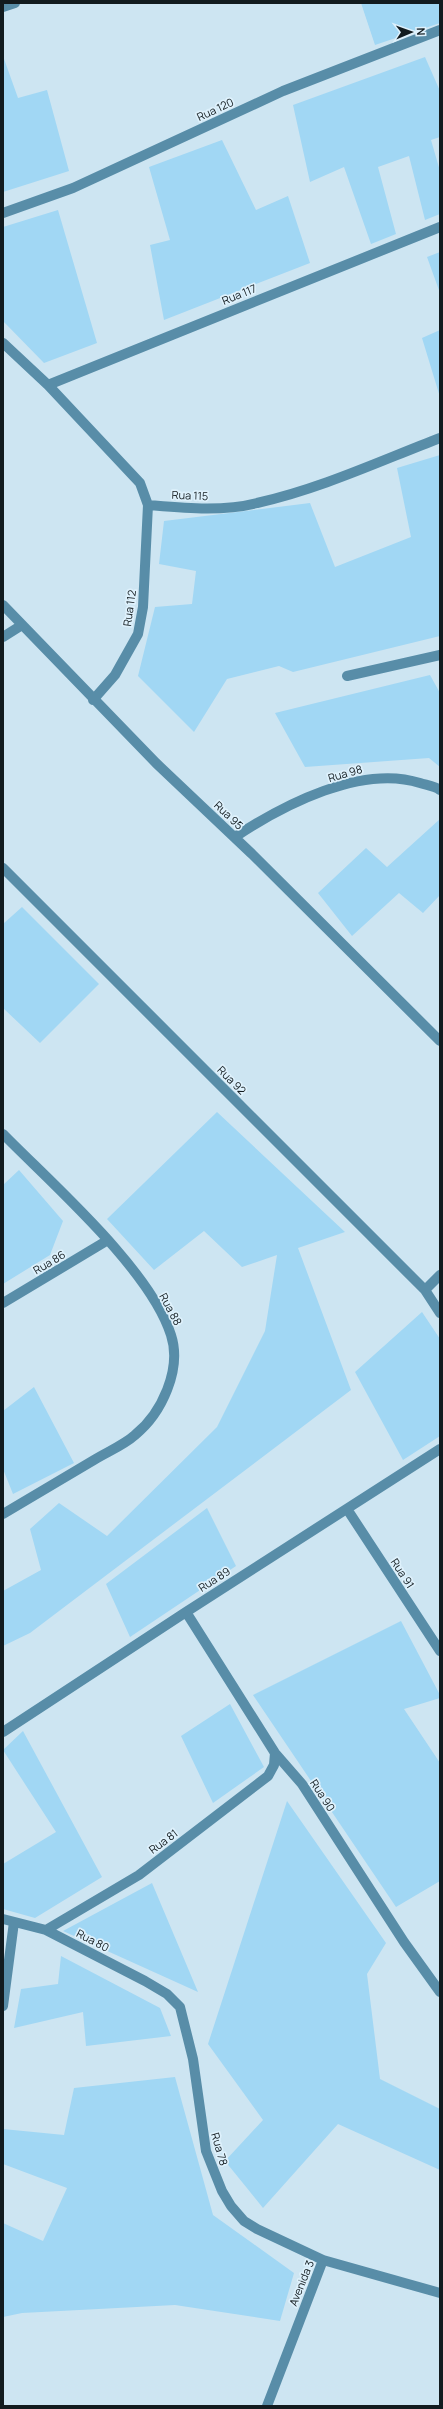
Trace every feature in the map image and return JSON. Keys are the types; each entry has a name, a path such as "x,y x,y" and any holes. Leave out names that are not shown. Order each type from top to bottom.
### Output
{"street":[{"path":"3,7 15,3"},
{"name":"Rua 120","path":"3,213 73,188 283,90 440,30"},
{"name":"Rua 117","path":"48,385 440,227"},
{"path":"3,343 48,385 140,483 148,505"},
{"name":"Rua 115","path":"148,505 195,509 256,504 323,483 440,438"},
{"name":"Rua 112","path":"93,700 114,675 138,634 143,607 148,505"},
{"name":"Rua 95","path":"3,605 93,700 156,763 235,837 440,1042"},
{"path":"3,636 22,625"},
{"path":"347,676 440,655"},
{"name":"Rua 98","path":"235,837 261,820 332,789 378,777 412,780 440,790"},
{"name":"Rua 92","path":"3,868 425,1290 440,1313"},
{"name":"Rua 88","path":"3,1134 108,1240 140,1280 156,1303 172,1335 174,1362 167,1389 154,1415 135,1435 3,1514"},
{"name":"Rua 86","path":"3,1303 108,1240"},
{"path":"425,1290 440,1275"},
{"name":"Rua 89","path":"3,1732 186,1612 440,1449"},
{"name":"Rua 91","path":"346,1509 440,1651"},
{"name":"Rua 90","path":"186,1612 275,1753 302,1784 404,1942 440,1992"},
{"name":"Rua 81","path":"46,1930 139,1875 268,1776 274,1765 275,1753"},
{"name":"Rua 80","path":"3,1919 46,1930 167,1994"},
{"path":"3,2006 14,1922"},
{"name":"Rua 78","path":"167,1994 180,2007 188,2032 206,2151 222,2191 231,2206 244,2220 257,2229 323,2260"},
{"name":"Avenida 3","path":"267,2406 323,2260 440,2293"}],"shaded area":[{"path":"361,3 440,3 440,23 375,45"},
{"path":"3,56 18,98 47,90 69,171 3,192"},
{"path":"425,57 440,91 440,137 431,140 440,171 440,214 425,220 409,156 378,167 396,234 371,244 344,167 310,182 293,105"},
{"path":"222,140 256,210 288,196 310,263 164,320 150,245 170,240 149,167"},
{"path":"58,210 97,343 44,363 3,321 3,227"},
{"path":"440,252 440,293 427,257"},
{"path":"440,330 440,397 422,338"},
{"path":"440,455 440,636 293,672 279,666 227,679 194,732 138,676 155,607 192,604 196,571 159,564 164,521 310,503 335,567 411,537 397,468"},
{"path":"430,675 440,693 440,767 429,758 305,767 275,713"},
{"path":"440,819 440,895 423,913 399,893 352,936 318,893 366,848 387,867"},
{"path":"22,907 99,984 40,1043 3,1008 3,924"},
{"path":"217,1112 345,1232 298,1248 351,1390 30,1633 3,1646 3,1591 41,1570 30,1529 59,1503 107,1536 217,1427 265,1331 277,1255 242,1267 204,1231 154,1270 107,1219"},
{"path":"19,1170 63,1221 50,1255 3,1284 3,1185"},
{"path":"422,1312 440,1339 440,1436 403,1460 355,1372"},
{"path":"34,1387 74,1463 13,1494 3,1469 3,1411"},
{"path":"207,1508 236,1566 130,1637 106,1584"},
{"path":"401,1621 440,1695 440,1698 404,1709 440,1763 440,1881 396,1907 253,1695"},
{"path":"230,1704 264,1767 213,1803 181,1736"},
{"path":"23,1731 102,1877 35,1918 3,1909 3,1864 56,1832 3,1750"},
{"path":"287,1801 386,1943 367,1974 380,2079 440,2109 440,2170 338,2124 263,2208 225,2161 263,2120 208,2044"},
{"path":"152,1883 198,1992 63,1931"},
{"path":"61,1956 160,2008 171,2036 86,2046 83,2012 14,2028 21,1989 58,1984"},
{"path":"175,2077 213,2215 294,2273 280,2321 175,2305 22,2313 3,2317 3,2223 43,2241 67,2188 3,2164 3,2129 64,2135 74,2088"}]}
